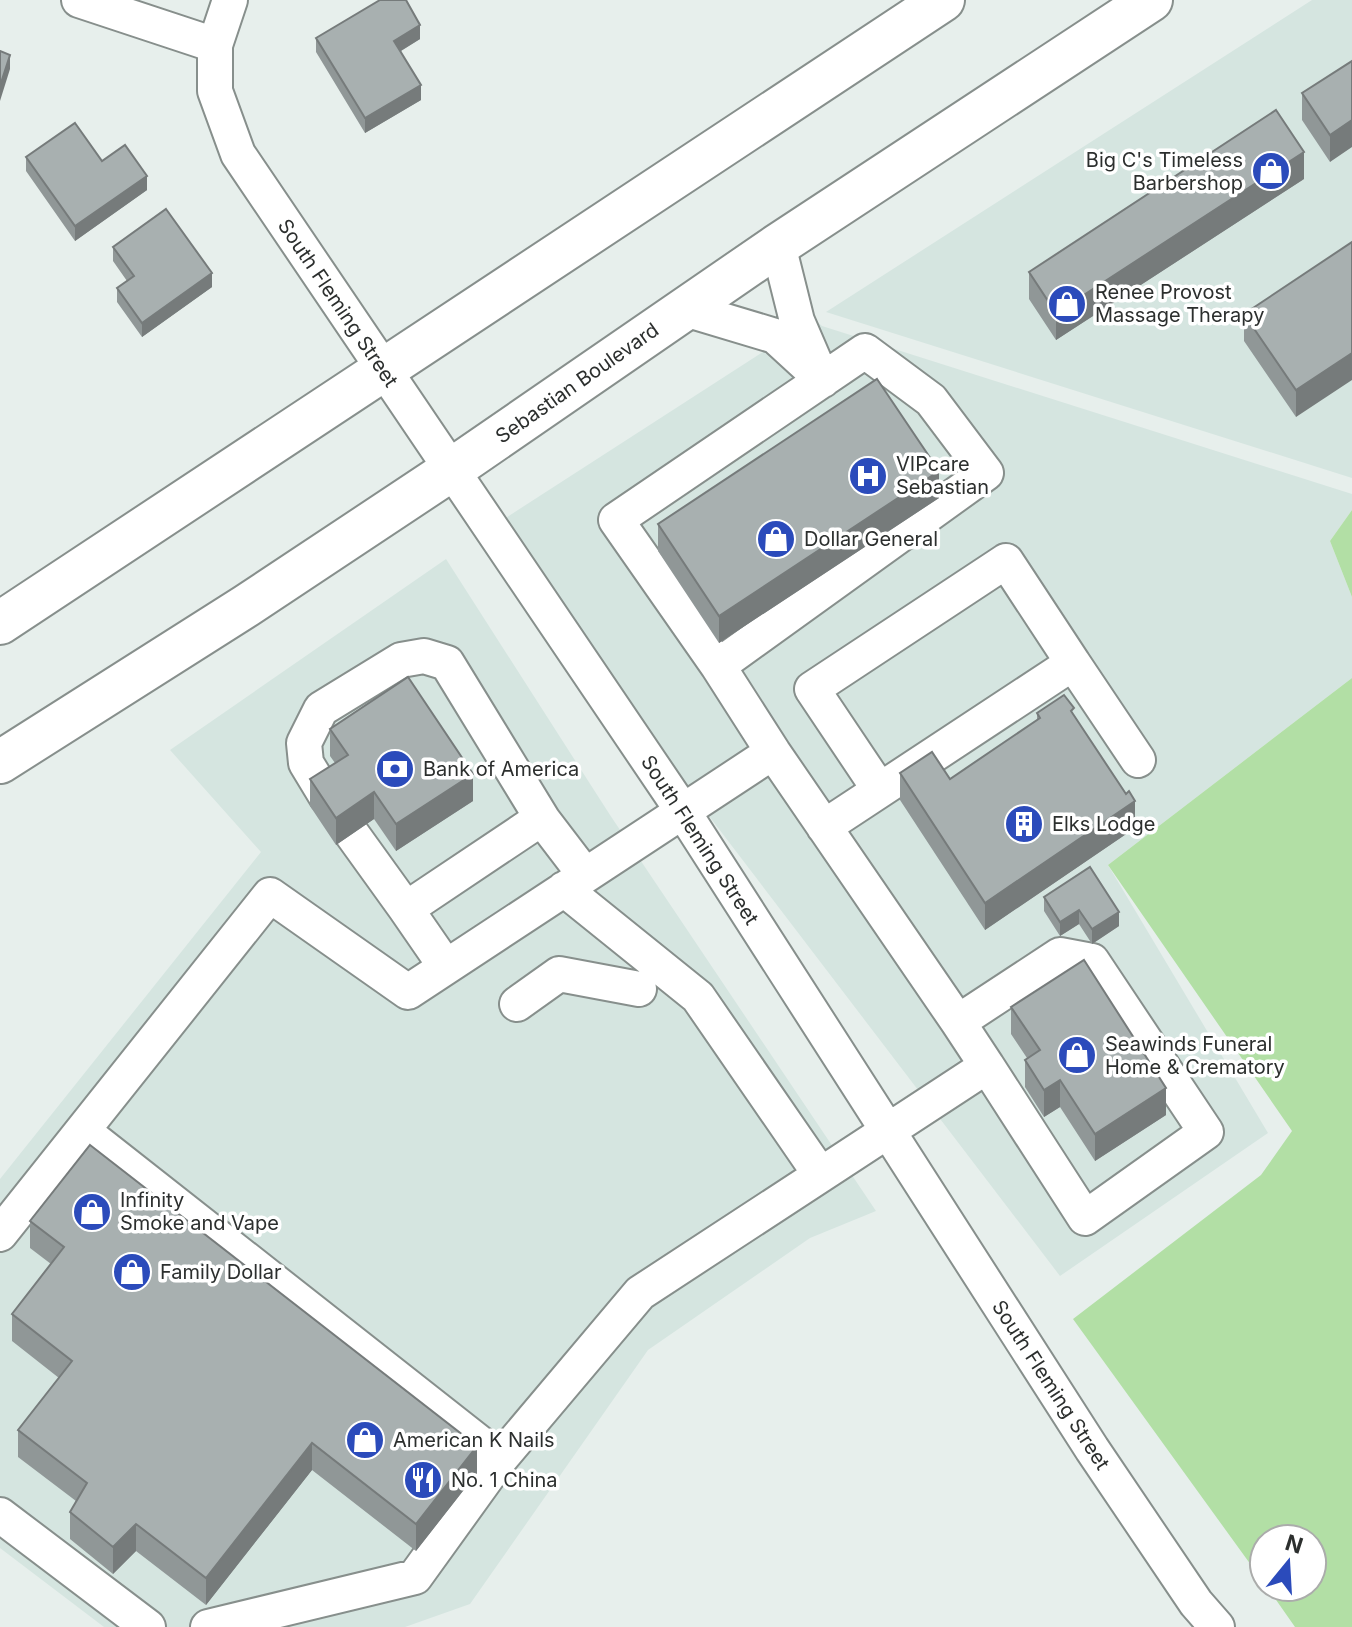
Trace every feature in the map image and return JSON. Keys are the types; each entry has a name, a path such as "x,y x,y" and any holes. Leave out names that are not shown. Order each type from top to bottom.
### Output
{"main road":[{"path":"0,623 943,0"},
{"name":"Sebastian Boulevard","path":"0,762 246,606 451,470 778,245 1151,0"}],"street":[{"path":"79,0 215,45"},
{"name":"South Fleming Street","path":"230,0 215,45 215,91 238,154 682,810 1092,1449 1196,1603 1217,1627"},
{"path":"778,245 797,321 823,380"},
{"path":"685,309 775,336 823,380"},
{"path":"718,666 986,473 931,400 865,351 616,520 958,1022 1085,1218 1206,1132 1092,961 1060,955 958,1022"},
{"path":"879,789 812,689 1006,561 1138,760"},
{"path":"326,796 306,763 304,743 321,709 401,660 424,656 447,663 543,820 575,882 698,997 820,1174"},
{"path":"824,827 1073,663"},
{"path":"0,1234 270,895 408,992 773,752"},
{"path":"406,909 543,820"},
{"path":"352,834 446,967"},
{"path":"517,1004 559,974 639,989"},
{"path":"208,1627 415,1577 500,1459 640,1293 987,1066"},
{"path":"83,1131 500,1459"},
{"path":"0,1515 148,1627"}],"shaded area":[{"path":"1312,0 1352,0 1352,478 826,312"},
{"path":"814,319 822,326 1352,494 1352,510 1330,541 1352,597 1352,678 1108,865 1268,1133 1060,1276 696,799 504,519"},
{"path":"446,559 610,815 876,1211 810,1238 648,1350 470,1604 405,1627 104,1627 0,1548 0,1179 261,852 170,750"}],"green space":[{"path":"1352,510 1352,597 1330,541"},
{"path":"1352,678 1352,1627 1295,1627 1278,1603 1328,1603 1328,1523 1248,1523 1248,1561 1073,1319 1261,1175 1292,1131 1108,865"}],"building":[{"path":"380,0 406,0 420,25 394,41 421,85 365,118 316,38"},
{"path":"0,51 10,55 0,86"},
{"path":"1352,61 1352,120 1330,135 1302,93"},
{"path":"1276,110 1304,152 1056,313 1029,272"},
{"path":"75,123 102,161 125,145 147,176 75,226 26,157"},
{"path":"166,209 212,273 142,323 117,288 134,276 113,247"},
{"path":"1352,242 1352,353 1296,390 1244,314"},
{"path":"877,379 939,471 719,616 658,524"},
{"name":"Bank of America","path":"408,677 473,774 396,824 374,792 336,818 310,779 348,755 330,729"},
{"name":"Elks Lodge","path":"1064,695 1074,708 1071,711 1126,794 1129,791 1135,801 985,903 900,773 932,752 950,779 1040,718 1037,713"},
{"path":"1090,867 1119,912 1092,929 1079,910 1060,922 1044,897"},
{"name":"Seawinds Funeral Home & Crematory","path":"1084,960 1166,1088 1095,1134 1060,1080 1044,1090 1025,1060 1040,1050 1011,1007"},
{"path":"90,1145 477,1446 416,1524 312,1443 206,1578 136,1524 113,1547 70,1512 87,1483 18,1430 72,1361 12,1314 64,1247 30,1221"}],"place":[{"name":"Big C's Timeless Barbershop","path":"1271,171"},
{"name":"Renee Provost Massage Therapy","path":"1067,304"},
{"name":"VIPcare Sebastian","path":"868,476"},
{"name":"Dollar General","path":"776,539"},
{"name":"Bank of America","path":"395,769"},
{"name":"Elks Lodge","path":"1024,824"},
{"name":"Seawinds Funeral Home & Crematory","path":"1077,1055"},
{"name":"Infinity Smoke and Vape","path":"92,1212"},
{"name":"Family Dollar","path":"132,1272"},
{"name":"American K Nails","path":"365,1440"},
{"name":"No. 1 China","path":"423,1480"}]}
